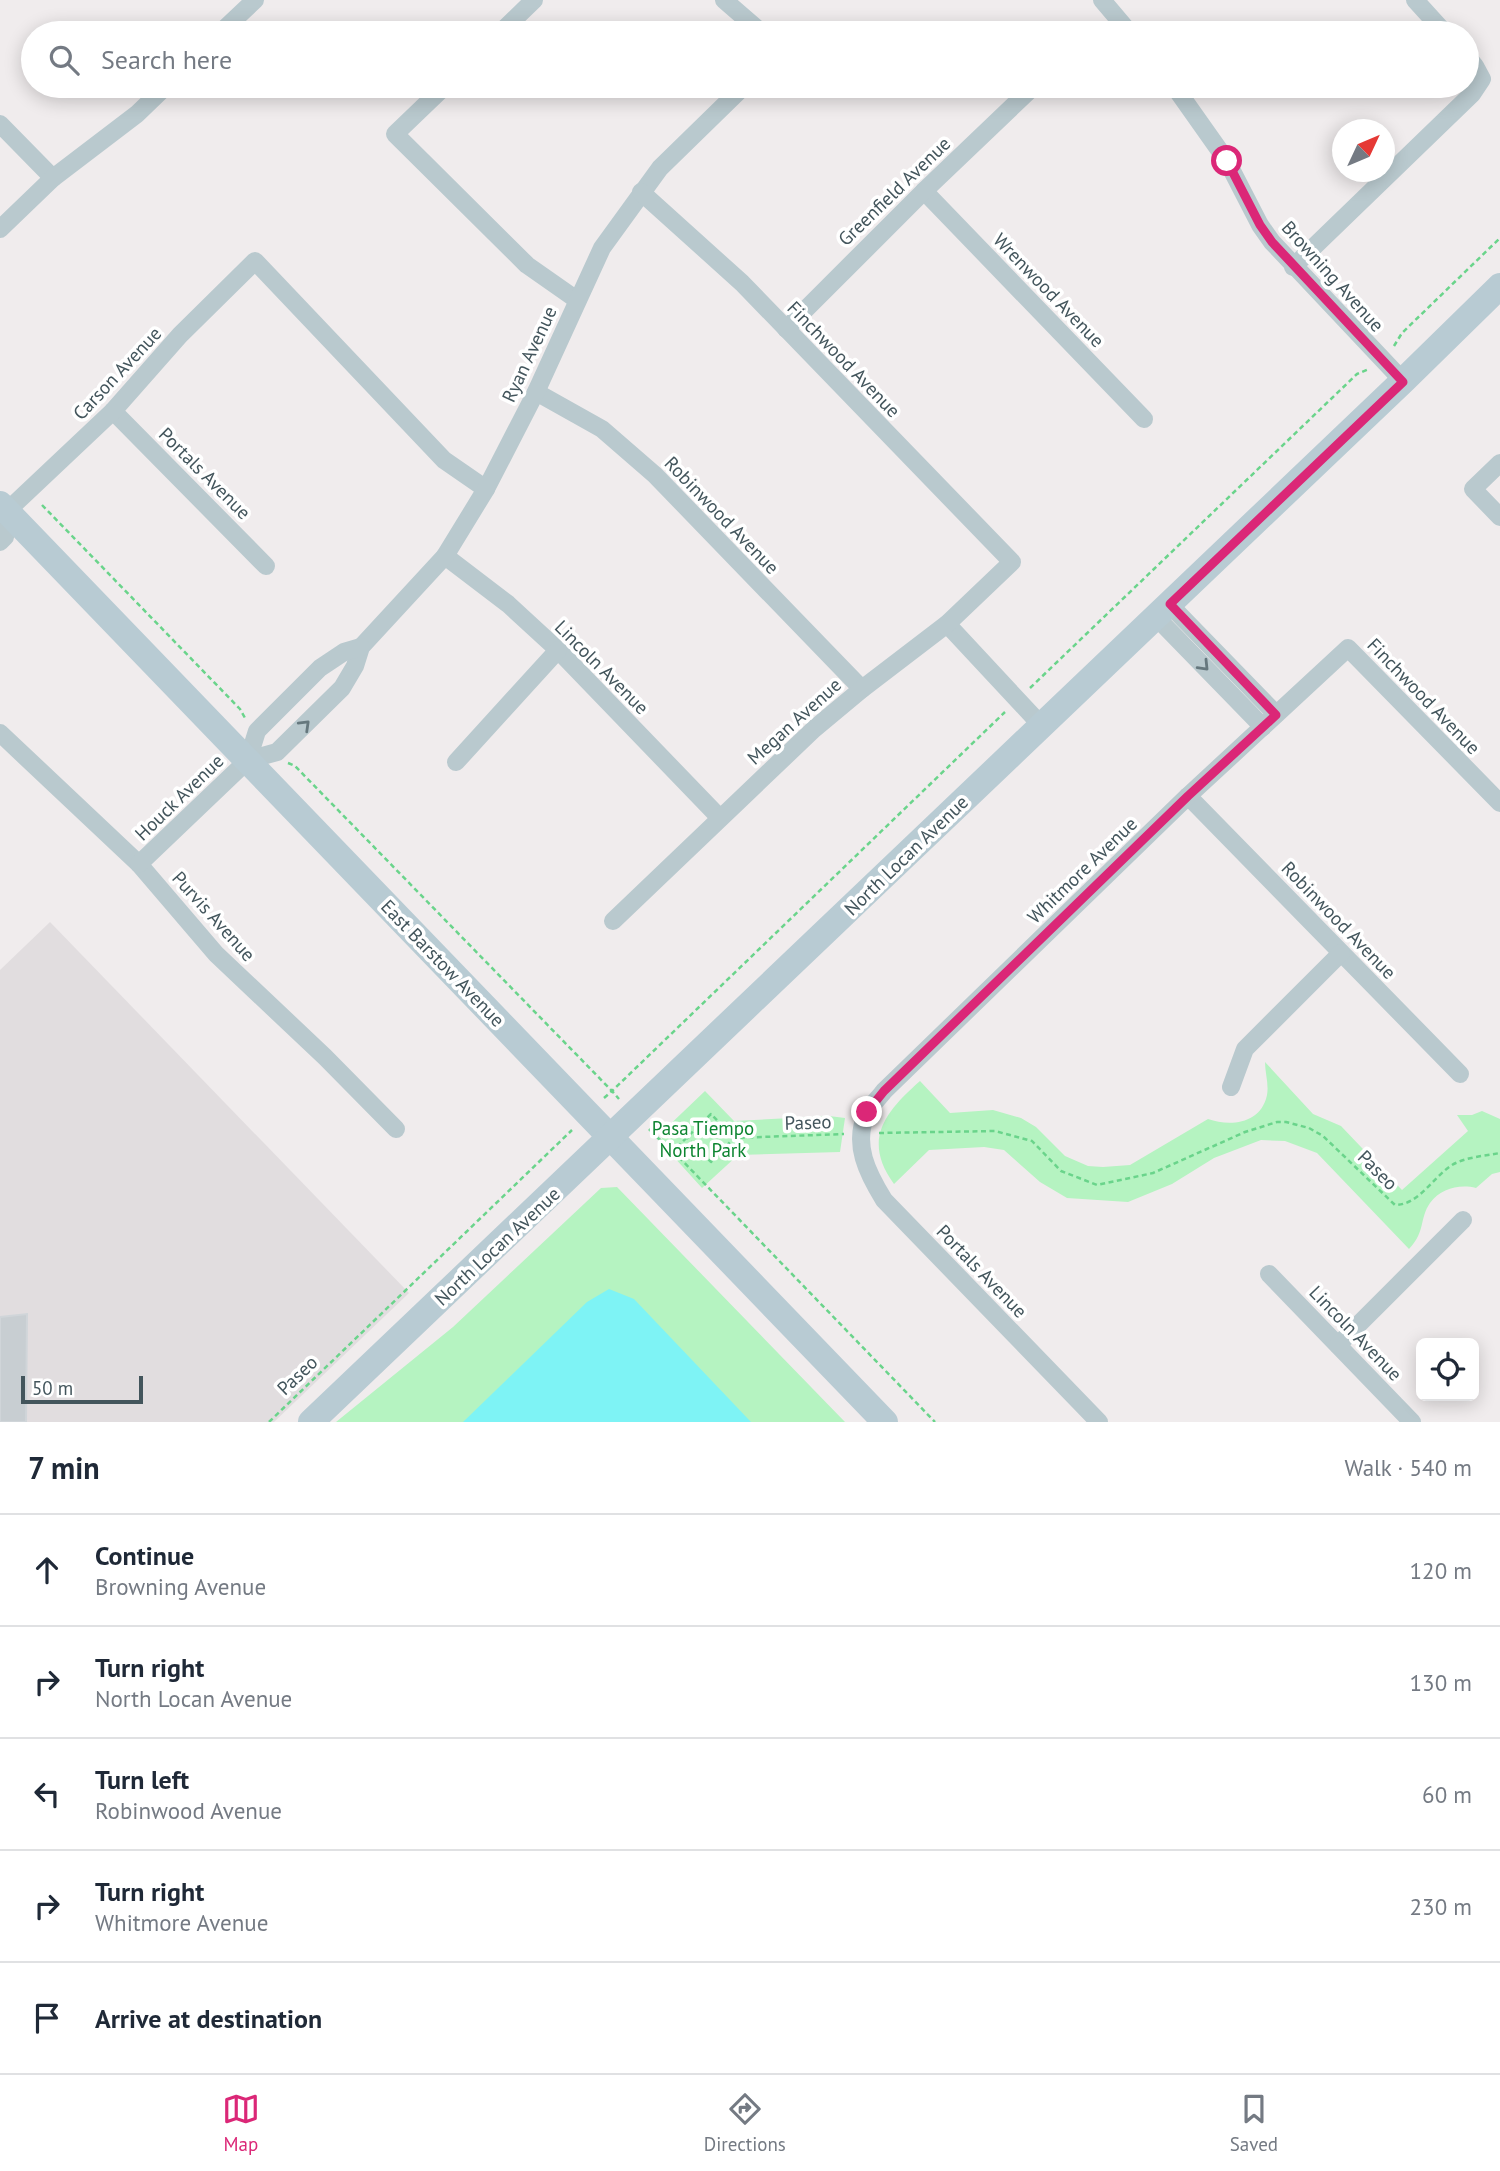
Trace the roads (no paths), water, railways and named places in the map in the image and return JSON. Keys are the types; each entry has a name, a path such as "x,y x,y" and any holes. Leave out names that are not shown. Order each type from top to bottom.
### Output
{"street":[{"path":"233,21 255,0"},
{"path":"512,21 534,0"},
{"path":"724,0 748,21"},
{"path":"1102,0 1115,21"},
{"path":"1415,0 1435,21"},
{"path":"0,229 53,178 137,114 154,98"},
{"path":"432,98 395,134 527,265 577,300"},
{"name":"Ryan Avenue","path":"248,760 277,752 342,688 355,666 361,647 445,556 486,489 537,392 602,248 660,168 732,98"},
{"name":"Greenfield Avenue","path":"786,329 1021,98"},
{"name":"Browning Avenue","path":"1182,98 1227,161 1260,225 1293,267 1403,382"},
{"path":"1293,267 1468,98"},
{"path":"0,124 53,178"},
{"name":"Wrenwood Avenue","path":"924,191 1144,419"},
{"name":"Finchwood Avenue","path":"641,192 717,259 1012,562"},
{"name":"Carson Avenue","path":"2,509 113,411 180,335 255,261 444,460 486,489"},
{"name":"North Locan Avenue","path":"312,1422 1403,382 1500,286"},
{"name":"Robinwood Avenue","path":"537,392 601,429 655,475 862,689"},
{"name":"Portals Avenue","path":"113,411 266,566"},
{"path":"1500,463 1473,489 1500,517"},
{"path":"0,542 5,537 2,509"},
{"name":"East Barstow Avenue","path":"2,509 248,760 885,1422"},
{"name":"Lincoln Avenue","path":"445,556 508,604 558,650 720,818"},
{"name":"Megan Avenue","path":"613,921 814,729 947,624 1012,562"},
{"path":"1163,611 1269,721"},
{"path":"947,624 1041,725"},
{"name":"Ryan Avenue","path":"248,760 257,731 320,668 344,652 361,647"},
{"name":"Finchwood Avenue","path":"1348,648 1500,803"},
{"name":"Whitmore Avenue","path":"861,1134 867,1112 884,1091 1188,796 1348,648"},
{"path":"456,762 558,650"},
{"name":"Purvis Avenue","path":"0,733 139,864 216,954 325,1057 396,1129"},
{"name":"Houck Avenue","path":"139,864 248,760"},
{"name":"Robinwood Avenue","path":"1188,796 1460,1074"},
{"path":"1231,1087 1245,1049 1341,953"},
{"name":"Portals Avenue","path":"861,1134 865,1169 884,1200 1099,1422"},
{"path":"1338,1345 1463,1220"},
{"name":"Lincoln Avenue","path":"1269,1274 1412,1422"}],"water":[{"path":"609,1289 634,1299 751,1422 463,1422 587,1302"}],"park label":[{"name":"Pasa Tiempo North Park","path":"703,1139"}]}
